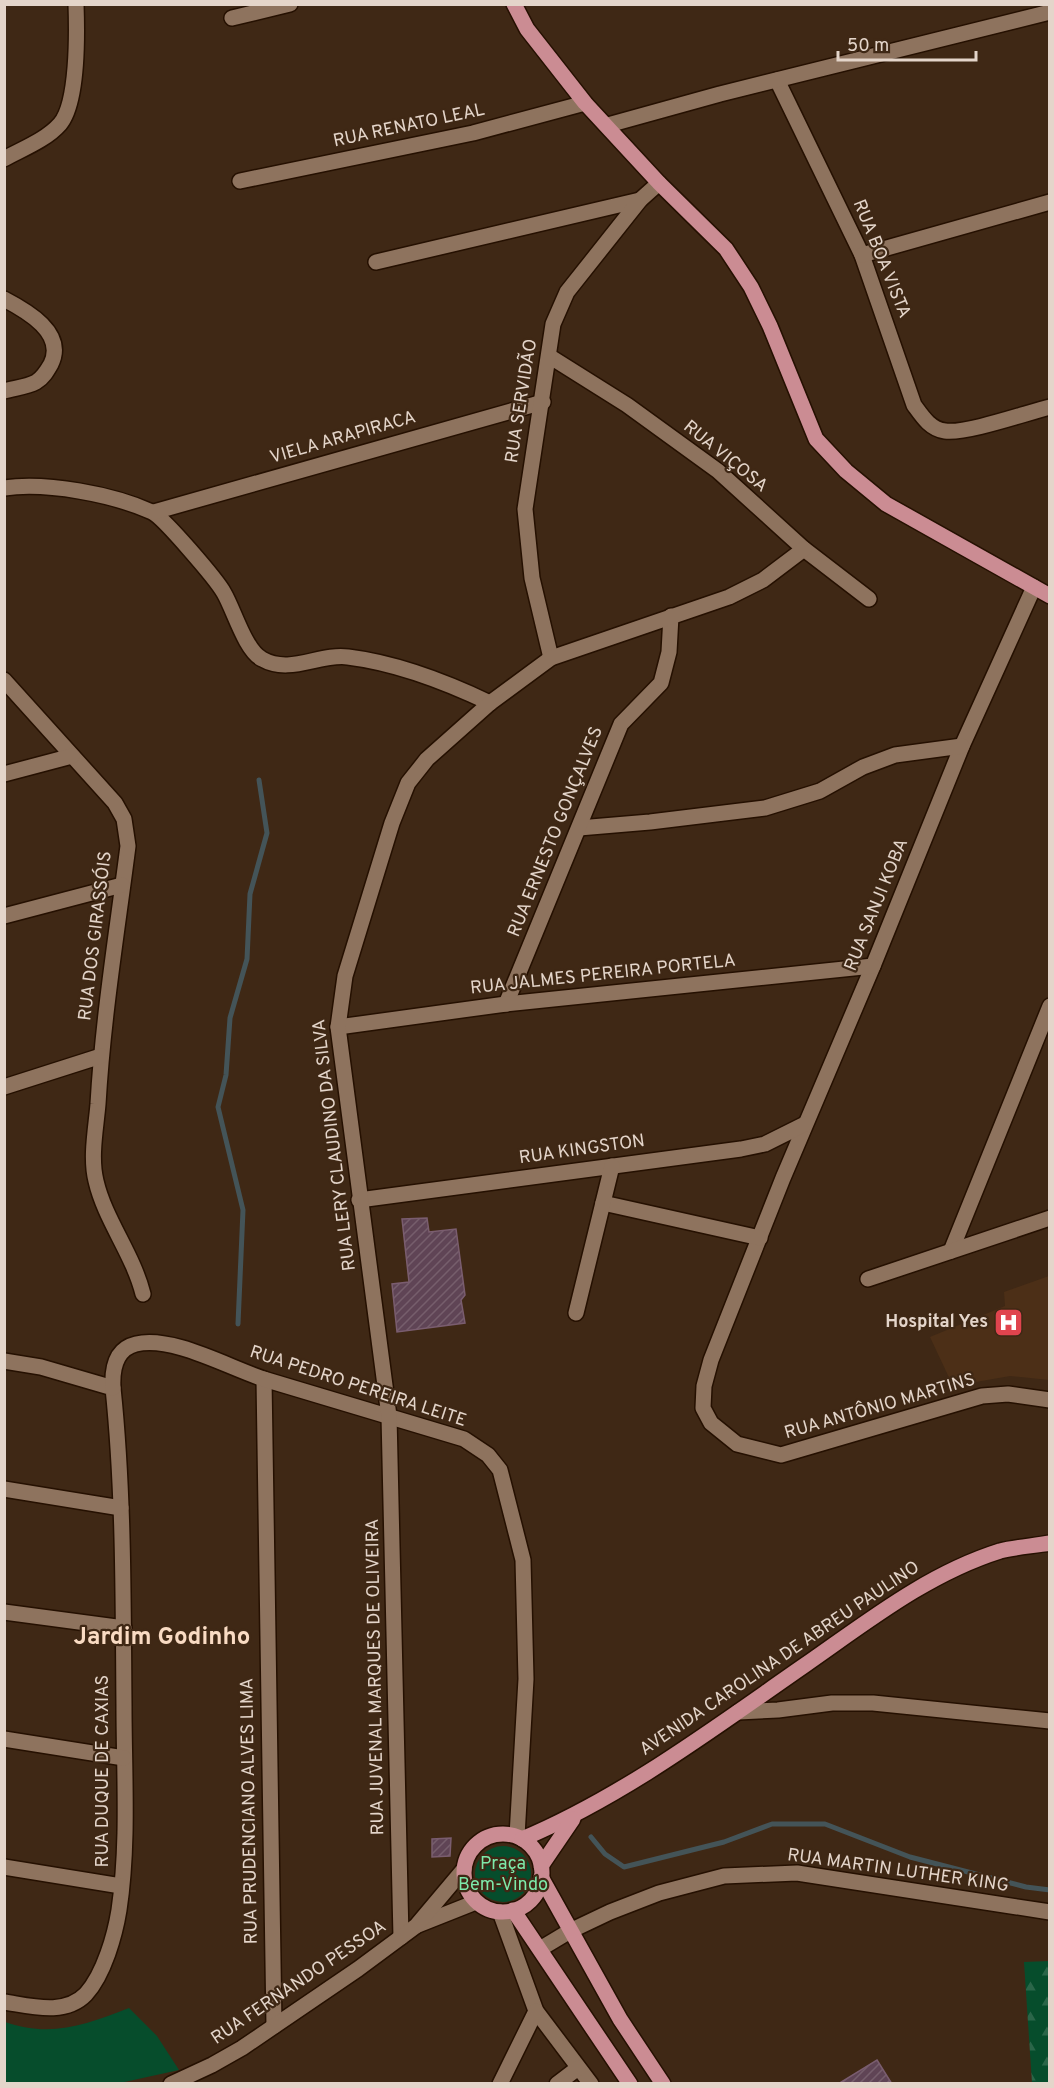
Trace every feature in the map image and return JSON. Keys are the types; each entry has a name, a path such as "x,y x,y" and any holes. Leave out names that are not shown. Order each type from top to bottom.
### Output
{"main road":[{"path":"514,4 527,29 585,103 608,125 659,183 726,249 751,286 816,439 886,504 1050,596"},
{"name":"AVENIDA CAROLINA DE ABREU PAULINO","path":"520,1837 575,1816 738,1712 904,1596 942,1575 1003,1551 1050,1544"},
{"name":"AVENIDA CAROLINA DE ABREU PAULINO","path":"541,1871 575,1816"},
{"path":"630,2084 540,1950 507,1911 476,1902 469,1892 464,1869 466,1859 478,1842 496,1834 520,1837 537,1855 541,1871 570,1931 620,2019 663,2084"},
{"path":"507,1911 529,1901 535,1894 541,1871"}],"street":[{"path":"4,159 47,135 61,123 75,71 76,4"},
{"path":"232,18 290,4"},
{"path":"608,125 1050,12"},
{"name":"RUA BOA VISTA","path":"777,80 862,255 914,405 928,424 944,431 960,430 1050,407"},
{"name":"RUA RENATO LEAL","path":"240,182 473,133 585,103"},
{"name":"RUA SERVIDÃO","path":"551,658 532,578 525,509 553,324 567,292 640,200 659,183"},
{"path":"376,262 640,200"},
{"path":"862,255 1050,202"},
{"path":"4,299 25,310 46,327 54,344 53,359 47,372 36,382 4,391"},
{"name":"RUA VIÇOSA","path":"549,356 627,405 718,471 804,549 869,599"},
{"name":"VIELA ARAPIRACA","path":"154,512 543,402"},
{"path":"4,488 29,484 55,486 154,512 220,586 251,648 261,658 273,664 288,665 347,657 445,681 490,703"},
{"name":"RUA LERY CLAUDINO DA SILVA","path":"389,1416 338,1027 345,976 379,865 408,783 427,759 490,703 551,658 729,597 763,580 804,549"},
{"name":"RUA SANJI KOBA","path":"760,1238 962,746 1034,587"},
{"name":"RUA ERNESTO GONÇALVES","path":"506,1004 621,724 661,683 669,652 671,616"},
{"name":"RUA DOS GIRASSÓIS","path":"4,680 115,803 124,819 128,846 101,1056 95,1179 132,1258 143,1294"},
{"path":"579,828 765,808 820,791 863,767 895,755 962,746"},
{"path":"4,774 72,756"},
{"path":"4,916 122,885"},
{"name":"RUA JALMES PEREIRA PORTELA","path":"338,1027 506,1004 873,966"},
{"path":"951,1251 1050,1006"},
{"path":"4,1087 101,1056"},
{"name":"RUA KINGSTON","path":"359,1200 765,1144 806,1124"},
{"path":"576,1313 612,1166"},
{"path":"603,1203 760,1238"},
{"path":"868,1279 926,1262 951,1251 1050,1218"},
{"name":"RUA ANTÔNIO MARTINS","path":"760,1238 711,1360 704,1386 703,1408 711,1423 737,1444 781,1455 982,1396 1008,1394 1050,1400"},
{"name":"RUA PEDRO PEREIRA LEITE","path":"114,1388 114,1365 119,1355 127,1347 152,1343 187,1351 264,1379 464,1439 488,1455 500,1470 523,1560 526,1679 520,1837"},
{"path":"4,1361 41,1367 114,1388"},
{"name":"RUA PRUDENCIANO ALVES LIMA","path":"264,1379 274,2026"},
{"name":"RUA DUQUE DE CAXIAS","path":"4,2002 57,2009 74,2003 86,1993 107,1953 119,1912 125,1849 123,1628 121,1508 114,1388"},
{"name":"RUA JUVENAL MARQUES DE OLIVEIRA","path":"389,1416 401,1937"},
{"path":"4,1489 121,1508"},
{"path":"4,1612 123,1628"},
{"path":"738,1712 778,1710 832,1703 873,1703 1050,1721"},
{"path":"4,1739 124,1758"},
{"path":"4,1867 122,1886"},
{"name":"RUA FERNANDO PESSOA","path":"171,2084 212,2065 274,2026 416,1926 464,1869"},
{"name":"RUA MARTIN LUTHER KING","path":"540,1950 570,1931 659,1893 724,1876 797,1874 1050,1912"},
{"name":"RUA FERNANDO PESSOA","path":"416,1926 476,1902"},
{"path":"507,1911 536,2011 591,2084"},
{"path":"500,2084 536,2011"},
{"path":"557,2084 578,2068"}],"shaded area":[{"name":"Hospital Yes","path":"1049,1276 1049,1380 1010,1376 953,1386 930,1337 1005,1306 1004,1292"}],"green space":[{"name":"Praça Bem-Vindo","path":"498,1846 508,1846 523,1854 529,1863 531,1874 529,1885 523,1894 508,1902 498,1902 487,1897 480,1890 475,1879 475,1869 480,1858 487,1851"},
{"path":"1049,1961 1049,2083 1032,2083 1024,1962"},
{"path":"129,2008 157,2036 179,2070 120,2083 5,2083 5,2022 22,2027 53,2029 98,2020"}],"building":[{"path":"427,1218 429,1232 456,1229 465,1295 461,1300 465,1323 397,1332 392,1284 409,1282 402,1219"},
{"path":"451,1838 450,1856 432,1857 432,1839"},
{"path":"877,2060 892,2084 838,2084"}],"waterway":[{"path":"238,1324 243,1210 218,1107 226,1075 230,1018 247,959 250,894 267,833 259,780"},
{"path":"591,1837 605,1854 624,1867 724,1842 772,1824 825,1824 910,1857 1026,1887 1050,1890"}],"place":[{"name":"Hospital Yes","path":"1009,1322"}],"district":[{"name":"Jardim Godinho","path":"162,1638"}]}
